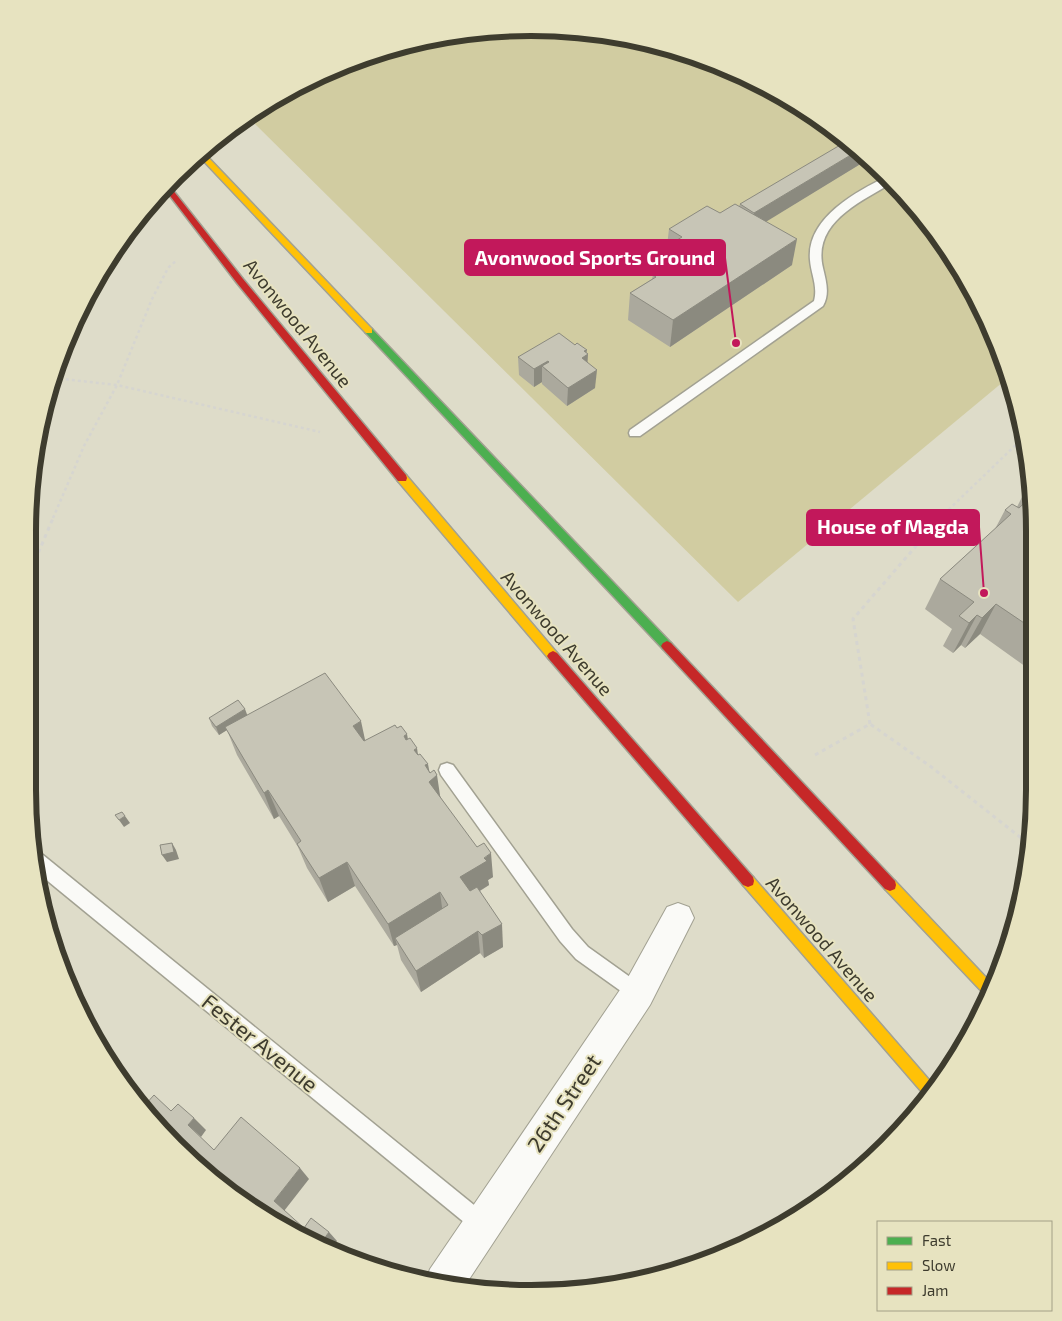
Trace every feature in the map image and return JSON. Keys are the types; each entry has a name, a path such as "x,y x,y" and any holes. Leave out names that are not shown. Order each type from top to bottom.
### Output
{"main road":[{"name":"Avonwood Avenue","path":"205,159 582,555 985,986"},
{"name":"Avonwood Avenue","path":"171,192 240,281 470,560 926,1088"}],"street":[{"name":"26th Street","path":"448,1278 638,993 678,918"}],"lane":[{"path":"634,432 819,303 822,288 815,258 815,244 821,233 838,212 883,184"},
{"path":"447,770 566,935 582,952 638,993"},
{"name":"Fester Avenue","path":"42,865 483,1225"}],"path":[{"path":"36,554 84,446 117,386 152,299 168,268 177,260"},
{"path":"61,379 117,386 320,432"},
{"path":"1018,444 939,519 853,619 870,724 930,766 1023,840"},
{"path":"815,755 870,724"}],"shaded area":[{"path":"531,36 596,40 659,53 720,74 750,87 806,120 832,138 881,181 924,230 959,284 975,312 1002,382 738,602 253,122 312,87 342,74 403,53 466,40 499,37"}],"building":[{"path":"840,145 852,154 754,213 740,204"},
{"path":"735,204 797,239 673,320 630,293 656,277 653,275 673,262 656,253 682,237 669,229 707,206 720,213"},
{"path":"559,333 575,345 577,343 587,350 584,351 588,354 582,358 597,370 568,388 542,366 548,361 534,369 518,357"},
{"path":"1025,502 1026,624 996,604 982,618 977,615 969,623 959,616 974,602 940,579 1011,514 1005,510 1012,504 1019,508"},
{"path":"325,673 361,721 353,726 364,741 395,725 397,728 401,726 407,734 404,736 406,740 410,738 417,748 414,750 428,764 425,765 430,773 434,770 437,775 429,782 477,847 484,843 491,853 484,858 487,861 460,877 470,891 477,887 502,924 482,935 478,931 416,971 395,938 448,905 440,892 388,924 347,862 319,878 297,844 301,841 268,790 264,793 225,727"},
{"path":"238,700 245,709 216,727 209,718"},
{"path":"122,812 125,816 119,820 115,815"},
{"path":"172,843 174,852 162,855 160,845"},
{"path":"154,1095 171,1111 178,1104 194,1118 188,1125 214,1150 241,1117 300,1168 274,1201 304,1228 311,1218 329,1232 324,1239 284,1218 230,1183 181,1140 147,1102"}],"traffic: fast":[{"path":"369,331 667,646"}],"traffic: slow":[{"path":"205,159 369,331"},
{"path":"402,478 553,656"},
{"path":"748,881 926,1088"},
{"path":"890,885 985,986"}],"traffic: jam":[{"path":"171,192 240,281 402,478"},
{"path":"667,646 890,885"},
{"path":"553,656 748,881"}],"place":[{"name":"Avonwood Sports Ground","path":"736,343"},
{"name":"House of Magda","path":"984,593"}]}
